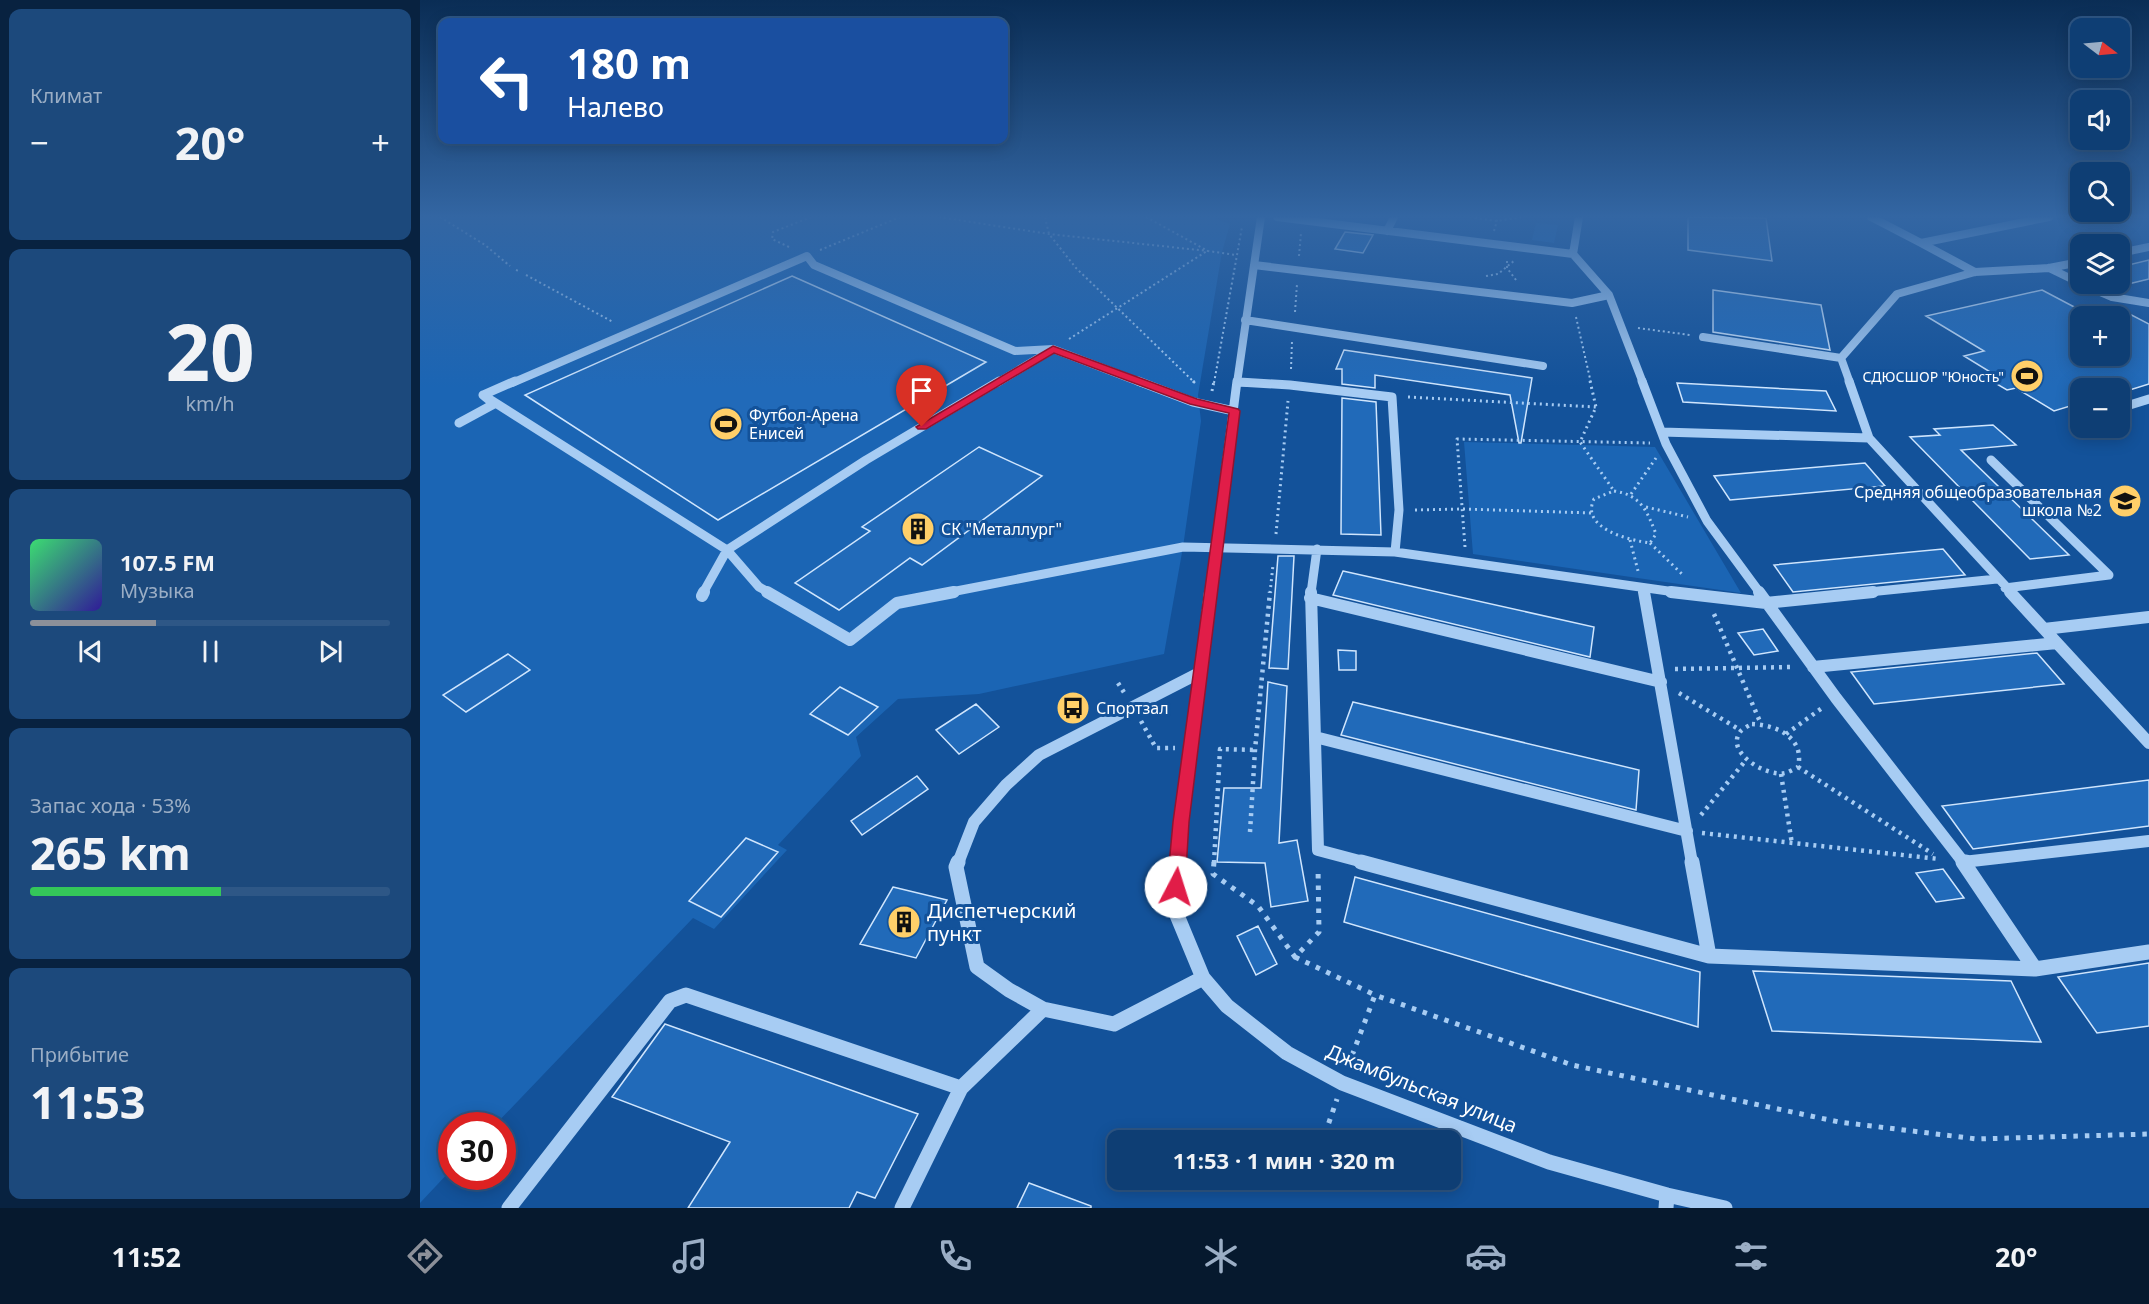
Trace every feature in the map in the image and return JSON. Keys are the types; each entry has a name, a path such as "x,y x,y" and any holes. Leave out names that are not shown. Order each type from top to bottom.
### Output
{"street":[{"path":"766,273 483,395 727,550 759,587 850,640 897,603 1183,547 1218,546 1395,552 1707,597 1766,603 1997,579"},
{"path":"834,273 1015,351 1053,349 1194,402 1234,411"},
{"path":"1191,749 1253,273"},
{"path":"1333,273 1572,303 1609,295"},
{"path":"1590,273 1609,295 1666,444 1707,521 1836,698 1963,862 2035,969"},
{"path":"1841,358 1897,294 1970,273"},
{"path":"2105,294 2149,303"},
{"path":"1245,320 1543,366"},
{"path":"1703,337 1841,358"},
{"path":"702,596 727,550 866,460 1053,349"},
{"path":"1841,358 1869,438 2149,743"},
{"path":"1239,382 1290,385 1392,397 1399,510 1395,552"},
{"path":"2130,405 2149,399"},
{"path":"459,423 494,404"},
{"path":"1662,432 1869,438"},
{"path":"1991,460 2109,575 2005,588"},
{"path":"1317,549 1310,598 1318,850 1709,956 2035,969 2149,952"},
{"path":"1643,588 1709,956"},
{"path":"1310,598 1660,676"},
{"path":"2044,629 2149,617"},
{"path":"1813,667 2057,643"},
{"path":"1201,672 1040,755 1006,785 974,822 956,867 977,967 1009,990 1043,1009 1114,1024 1203,978"},
{"path":"1314,737 1687,831"},
{"name":"Джамбульская улица","path":"1191,749 1181,822 1174,908 1203,978 1227,1006 1287,1053 1342,1083 1549,1162 1667,1202 1725,1208"},
{"path":"1963,862 2149,841"},
{"path":"509,1208 670,1000 686,995 961,1089"},
{"path":"902,1208 961,1089 1043,1009"}],"path":[{"path":"1081,273 1202,390"},
{"path":"1053,349 1173,273"},
{"path":"1210,398 1233,273"},
{"path":"1250,832 1255,750 1290,385 1298,273"},
{"path":"1477,278 1499,273"},
{"path":"1511,273 1519,284"},
{"path":"526,275 629,331"},
{"path":"1574,309 1596,407 1580,442"},
{"path":"1392,397 1596,407"},
{"path":"1466,562 1457,439 1666,444"},
{"path":"1580,442 1614,491"},
{"path":"1631,494 1666,444"},
{"path":"1707,521 1645,506 1631,494 1614,491 1594,499 1590,508 1592,518 1604,529 1629,540 1650,543 1707,597 1735,668 1761,724"},
{"path":"1645,506 1656,534 1650,543"},
{"path":"1399,510 1463,509 1591,513"},
{"path":"1629,540 1643,588"},
{"path":"1660,676 1735,668 1813,667"},
{"path":"1660,676 1740,730"},
{"path":"1118,683 1156,748 1255,750"},
{"path":"1786,734 1836,698"},
{"path":"1752,724 1761,724 1770,725 1786,734 1798,747 1801,761 1798,767 1781,774 1762,770 1746,760 1737,744 1740,730 1752,724"},
{"path":"1220,749 1213,874 1258,906 1294,957 1375,995 1572,1065 1839,1122 1977,1139 2149,1134"},
{"path":"1687,831 1746,760"},
{"path":"1687,831 1942,860 1798,767"},
{"path":"1781,774 1792,844"},
{"path":"1294,957 1319,932 1318,850"},
{"path":"1326,1130 1375,995"}],"shaded area":[{"path":"420,273 1218,273 1198,395 1201,421 1183,547 1164,654 979,694 898,699 856,737 861,756 778,845 787,850 714,929 693,918 507,1112 438,1112 438,1184 420,1203"},
{"path":"1464,442 1655,447 1741,593 1473,554"}],"building":[{"path":"2130,273 2149,273 2149,279 2130,284"},
{"name":"Футбол-Арена Енисей","path":"792,276 986,362 718,520 525,395"},
{"path":"1713,290 1821,305 1830,350 1713,332"},
{"path":"2042,290 2072,306 2070,306 2070,366 2130,366 2130,314 2149,324 2149,384 2130,390 2130,378 2070,378 2070,406 2054,411 2016,388 2007,390 1983,376 1992,373 1964,356 1984,351 1926,316"},
{"path":"1344,350 1532,378 1521,443 1519,443 1510,395 1375,375 1375,388 1342,384 1342,369 1336,369"},
{"path":"1677,383 1826,391 1836,411 1683,402"},
{"path":"1342,398 1376,402 1381,535 1341,534"},
{"path":"1993,425 2016,445 1961,450 2069,555 2030,559 1910,437 1940,435 1934,429"},
{"name":"СК \"Металлург\"","path":"979,447 1042,476 922,565 910,558 839,610 795,583 870,531 862,527"},
{"path":"1865,463 1885,486 1730,500 1714,476"},
{"path":"1943,549 1965,575 1793,592 1774,565"},
{"path":"1278,556 1294,556 1288,669 1269,668"},
{"path":"1343,571 1594,627 1590,657 1333,595"},
{"path":"1763,629 1778,651 1754,655 1738,633"},
{"path":"1338,650 1356,651 1356,670 1339,670"},
{"path":"2037,653 2064,684 1874,704 1851,672"},
{"path":"508,654 530,670 466,712 443,695"},
{"path":"1268,682 1287,686 1279,843 1297,840 1308,901 1271,907 1265,863 1217,862 1224,788 1261,788"},
{"path":"840,687 878,707 848,735 810,714"},
{"path":"1353,702 1639,770 1636,810 1341,735"},
{"path":"976,704 999,727 959,754 936,730"},
{"path":"917,776 928,789 862,835 851,821"},
{"path":"2149,780 2149,826 1973,849 1942,806"},
{"path":"746,838 778,852 721,917 689,901"},
{"path":"1943,869 1964,898 1936,902 1916,873"},
{"path":"1355,877 1700,972 1698,1027 1344,922"},
{"name":"Диспетчерский пункт","path":"893,887 947,900 916,958 860,944"},
{"path":"1258,926 1277,964 1256,975 1237,936"},
{"path":"2149,963 2149,1026 2097,1033 2058,977"},
{"path":"1753,971 2011,981 2041,1042 1772,1031"},
{"path":"665,1024 918,1114 875,1198 857,1192 849,1208 688,1208 730,1142 612,1097"},
{"path":"1029,1183 1091,1206 1091,1208 1017,1208"}],"place":[{"name":"СДЮСШОР \"Юность\"","path":"2027,376"},
{"name":"Футбол-Арена Енисей","path":"726,424"},
{"name":"Средняя общеобразовательная школа №2","path":"2125,501"},
{"name":"СК \"Металлург\"","path":"918,529"},
{"name":"Спортзал","path":"1073,708"},
{"name":"Диспетчерский пункт","path":"904,922"}],"route":[{"path":"922,427 1053,349 1194,402 1234,411 1181,822 1176,887"}]}
